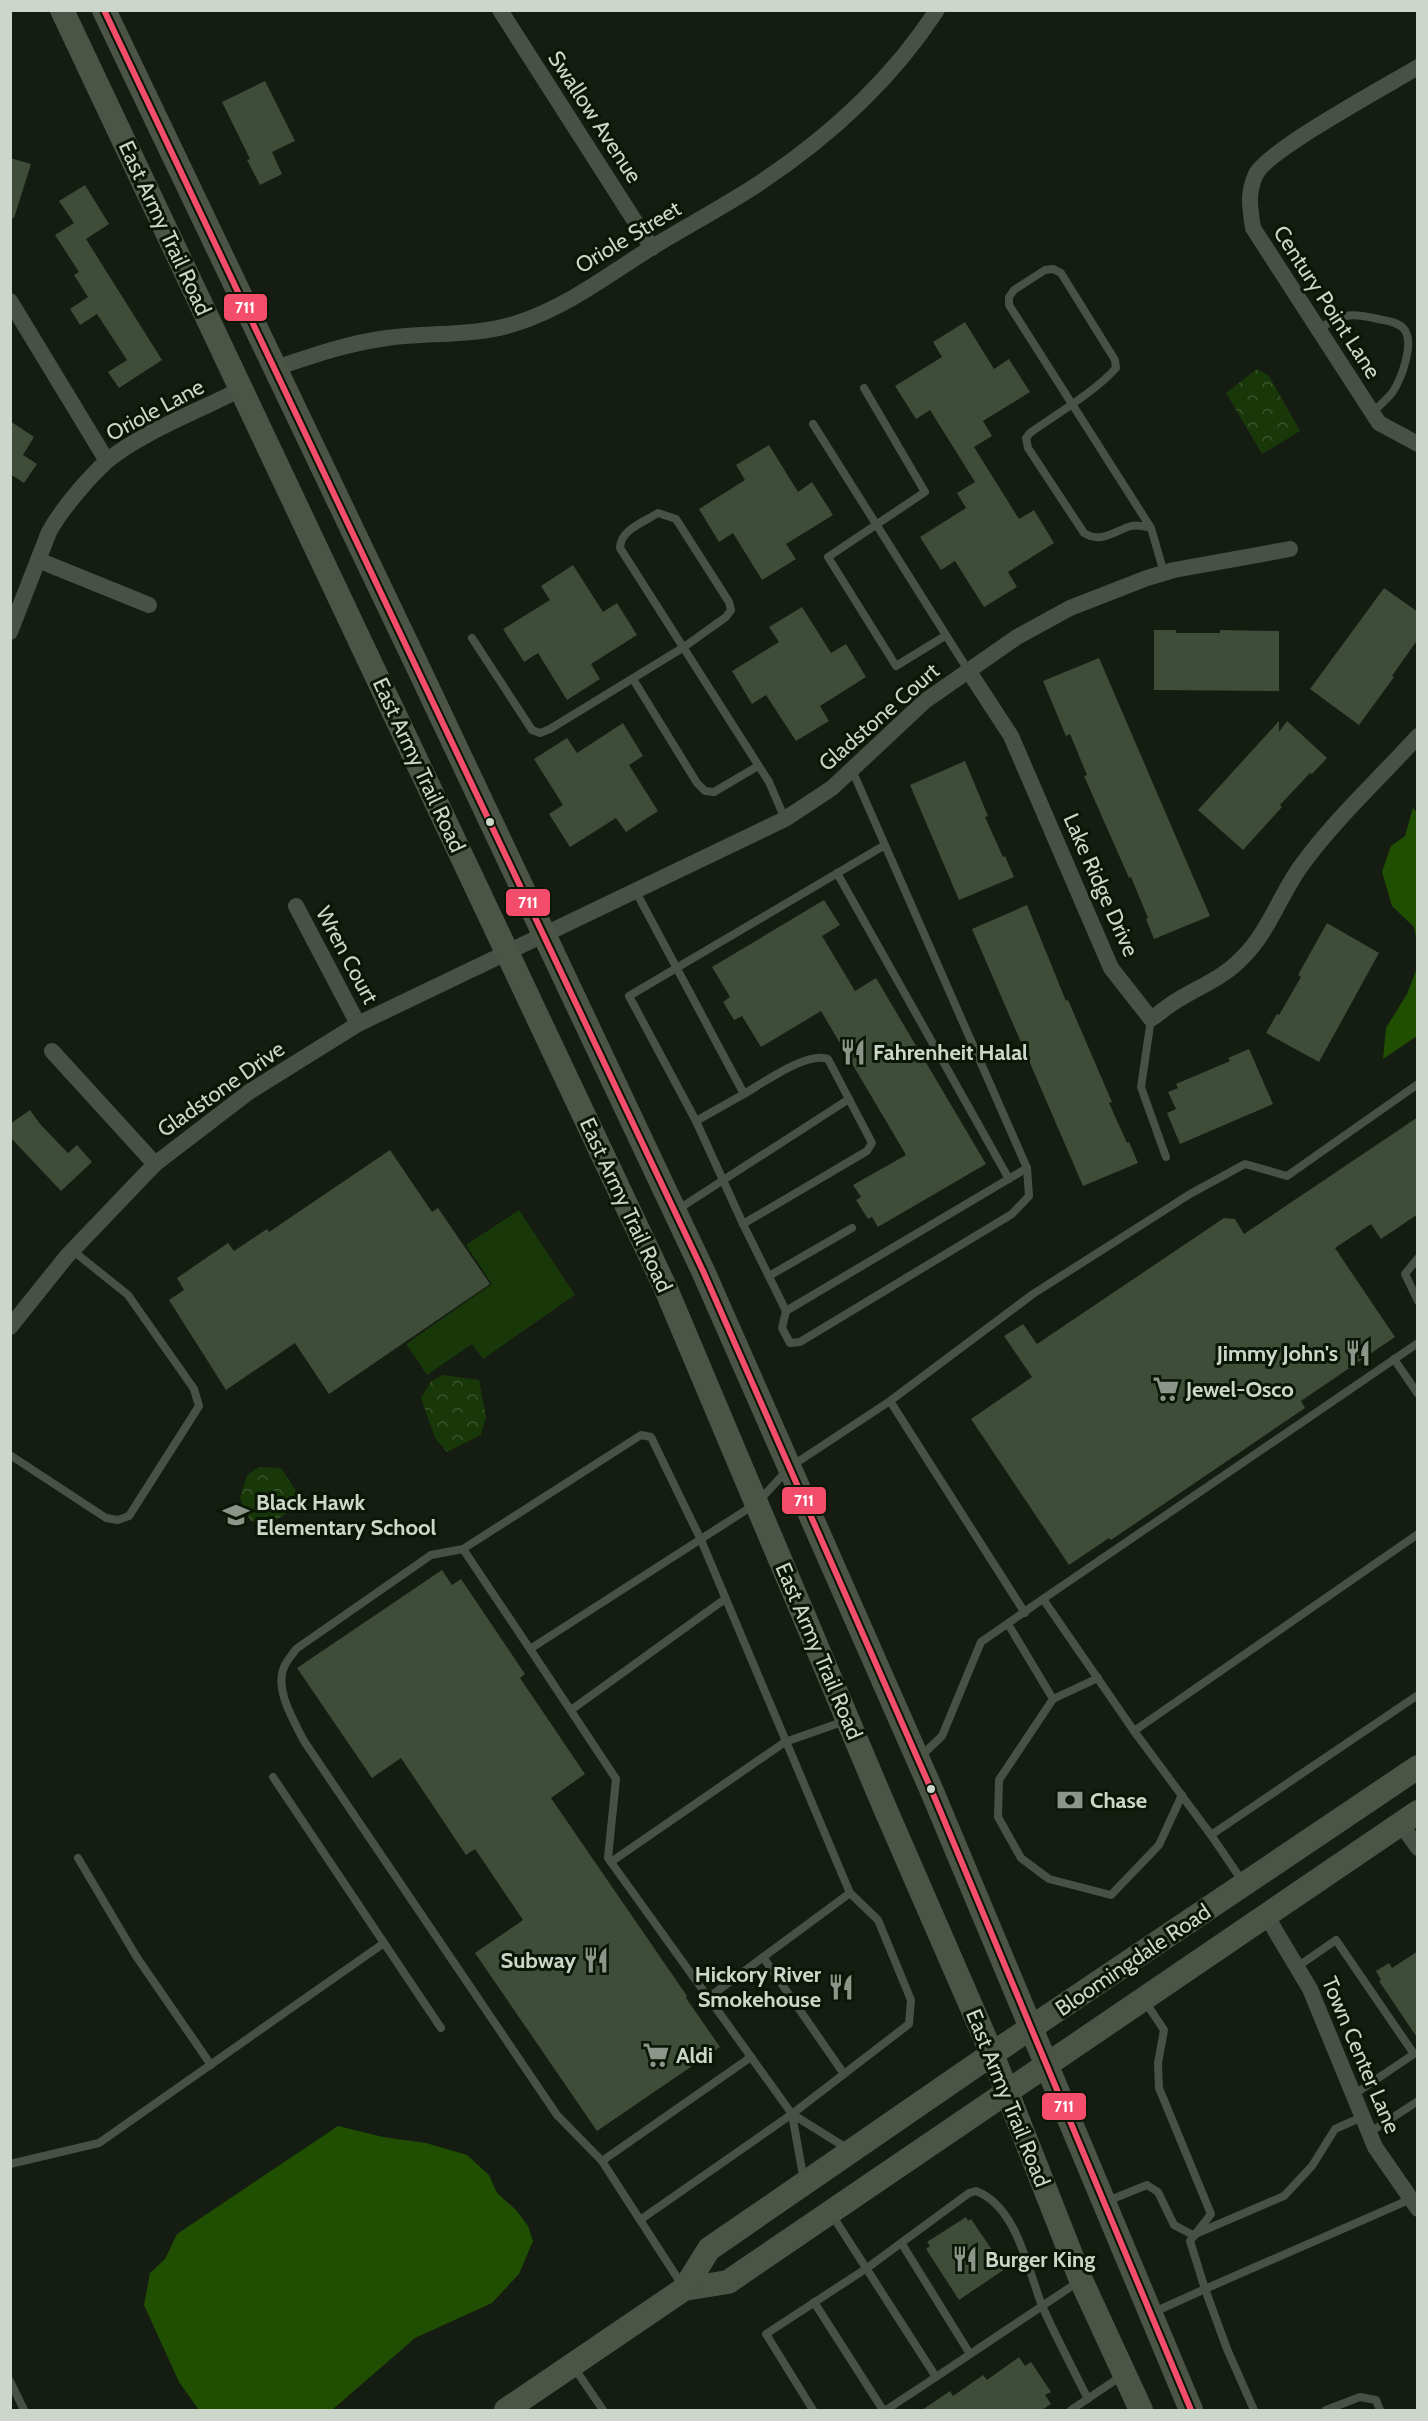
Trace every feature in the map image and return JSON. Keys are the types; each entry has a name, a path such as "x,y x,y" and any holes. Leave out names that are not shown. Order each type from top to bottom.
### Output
{"main road":[{"name":"East Army Trail Road","path":"104,10 273,369 416,663 674,1212 790,1467 918,1759 1191,2410"},
{"name":"East Army Trail Road","path":"64,15 666,1289 992,2054 1081,2280 1141,2410"},
{"name":"Bloomingdale Road","path":"506,2410 684,2289 709,2249 992,2054 1418,1767"},
{"name":"Bloomingdale Road","path":"684,2289 728,2282 1409,1818"}],"street":[{"name":"Swallow Avenue","path":"500,10 652,248"},
{"name":"Oriole Street","path":"273,369 356,343 389,338 484,331 517,323 556,306 752,188 836,126 896,65 937,10"},
{"name":"Century Point Lane","path":"1418,67 1278,152 1257,172 1248,197 1252,228 1372,413 1379,423 1418,444"},
{"path":"10,301 107,461"},
{"name":"Oriole Lane","path":"10,632 49,532 58,517 107,461 141,439 241,389"},
{"name":"Gladstone Court","path":"508,951 785,819 832,788 925,701 1017,638 1070,608 1164,573 1290,549"},
{"path":"38,561 149,605"},
{"name":"Lake Ridge Drive","path":"968,670 1011,736 1111,968 1151,1019"},
{"path":"1151,1019 1180,998 1210,984 1244,957 1265,929 1285,889 1316,846 1418,736"},
{"name":"Wren Court","path":"296,906 358,1024"},
{"name":"Gladstone Drive","path":"10,1327 72,1250 155,1164 249,1092 358,1024 508,951"},
{"path":"52,1051 155,1164"},
{"path":"1409,1818 1418,1848"},
{"name":"Town Center Lane","path":"1266,1916 1310,1989 1375,2147 1414,2204"}],"lane":[{"path":"1151,528 1134,525 1101,538 1092,538 1084,533 1028,448 1026,438 1030,433 1072,403 1110,375 1116,368 1115,360 1061,273 1053,269 1045,270 1014,290 1009,297 1009,305 1072,403 1151,528 1164,573"},
{"path":"1318,329 1339,317 1355,313 1396,323 1404,329 1409,341 1401,378 1391,394 1372,413"},
{"path":"864,387 925,492 828,557 896,666 945,636"},
{"path":"813,424 968,670"},
{"path":"472,638 532,730 540,733 550,729 684,646 726,617 731,610 729,602 676,519 658,513 625,533 620,542 620,549 684,646 769,783 785,819"},
{"path":"633,679 697,783 705,791 714,792 758,766"},
{"path":"852,770 885,845 1027,1168 1029,1196 1012,1214 800,1342 790,1343 782,1328 786,1311 696,1121 629,996 885,845"},
{"path":"837,873 1009,1179"},
{"path":"635,889 744,1094"},
{"path":"1151,1019 1141,1087 1166,1157"},
{"path":"696,1121 808,1058 820,1056 828,1059 872,1143 867,1151 743,1224"},
{"path":"530,1650 757,1503 790,1467 890,1401 1033,1294 1190,1194 1245,1164 1287,1176 1418,1084"},
{"path":"674,1212 849,1099"},
{"path":"786,1311 1027,1168"},
{"path":"769,1276 852,1228"},
{"path":"10,1455 106,1518 118,1520 129,1516 199,1406 194,1389 128,1294 72,1250"},
{"path":"1418,1258 1405,1274 1418,1301"},
{"path":"918,1759 942,1736 981,1642 1418,1343"},
{"path":"1394,1359 1418,1394"},
{"path":"890,1401 1025,1613"},
{"path":"640,2220 792,2114 909,2024 911,2000 878,1920 850,1893 701,1540 651,1437 641,1435 463,1549 431,1555 296,1649 284,1666 282,1687 290,1713 304,1741 557,2115 602,2161 684,2289"},
{"path":"1134,1731 1418,1533"},
{"path":"463,1549 616,1779 608,1858 792,2114 852,2152"},
{"path":"571,1710 725,1599"},
{"path":"1043,1599 1134,1731 1182,1794 1245,1884"},
{"path":"1008,1624 1053,1700"},
{"path":"1098,1678 1053,1700 999,1780 998,1817 1021,1858 1049,1878 1111,1895 1159,1845 1182,1794"},
{"path":"1211,1835 1418,1695"},
{"path":"611,1862 785,1742 848,1720"},
{"path":"273,1776 441,2028"},
{"path":"78,1858 136,1956 211,2065"},
{"path":"708,1998 850,1893"},
{"path":"1297,1967 1336,1940 1414,2054 1353,2095"},
{"path":"10,2164 99,2143 384,1943"},
{"path":"763,1957 844,2074"},
{"path":"1143,2000 1164,2030 1158,2063 1159,2088 1210,2214 1190,2241 1227,2349 1254,2410"},
{"path":"602,2161 751,2057"},
{"path":"1193,2235 1284,2196 1312,2166 1335,2129 1366,2125 1418,2101"},
{"path":"792,2114 805,2184"},
{"path":"1104,2202 1147,2185 1158,2192 1174,2225 1193,2235"},
{"path":"813,2410 766,2334 867,2268 969,2193 976,2191 994,2201 1015,2233 1032,2272 1042,2306 1088,2399"},
{"path":"1150,2313 1414,2204"},
{"path":"830,2212 936,2378"},
{"path":"902,2244 970,2354"},
{"path":"814,2302 885,2410 1081,2280"},
{"path":"573,2365 603,2410"},
{"path":"1071,2410 1125,2373"},
{"path":"10,2381 24,2410"},
{"path":"1326,2410 1360,2397 1376,2400 1380,2410"}],"green space":[{"path":"1257,369 1269,376 1300,431 1262,454 1226,393"},
{"path":"519,1210 575,1295 483,1359 472,1344 427,1375 406,1344 492,1284 466,1245"},
{"path":"443,1375 479,1380 486,1417 481,1435 447,1452 435,1438 421,1398 431,1381"},
{"path":"259,1467 281,1468 298,1494 286,1514 264,1527 250,1520 240,1498 247,1475"}],"shaded area":[{"path":"1413,808 1418,814 1417,943 1414,927 1392,906 1382,872 1391,846 1405,836"},
{"path":"1417,968 1417,1036 1383,1059 1386,1028 1407,994"},
{"path":"338,2126 383,2137 426,2143 467,2155 489,2175 497,2193 516,2210 528,2226 533,2241 519,2274 492,2303 415,2338 332,2410 199,2410 179,2382 144,2305 150,2273 165,2259 177,2234"}],"building":[{"path":"265,81 295,141 272,152 282,174 260,185 222,102"},
{"path":"10,158 31,164 14,218 10,217"},
{"path":"85,185 109,224 86,239 162,360 119,388 108,372 127,360 97,314 80,325 70,309 88,297 74,275 79,272 55,235 74,223 59,201"},
{"path":"965,322 994,369 1009,359 1030,392 983,421 992,436 974,447 1019,519 1034,510 1054,543 1008,572 1017,587 984,607 955,561 941,570 920,537 966,508 957,493 975,482 930,410 916,419 895,386 942,357 933,342"},
{"path":"10,421 34,437 23,455 37,464 24,483 10,474"},
{"path":"769,445 798,492 812,482 833,515 786,544 796,559 762,580 733,533 719,542 699,509 745,480 736,465"},
{"path":"573,565 603,612 617,603 637,635 591,664 600,679 567,700 538,653 524,662 503,629 550,600 541,586"},
{"path":"1384,588 1418,612 1418,639 1359,725 1310,689"},
{"path":"802,607 831,653 846,644 866,677 820,706 829,721 796,741 766,695 752,704 732,671 779,642 769,627"},
{"path":"1154,630 1176,630 1176,633 1220,633 1220,630 1279,631 1279,691 1154,690"},
{"path":"1099,658 1210,916 1154,939 1131,877 1129,878 1084,776 1087,775 1070,734 1066,736 1043,681"},
{"path":"1279,721 1279,732 1287,721 1327,758 1280,805 1282,807 1243,850 1198,810"},
{"path":"623,723 643,756 629,765 658,811 626,832 616,818 570,847 549,814 563,805 534,759 567,738 577,753"},
{"path":"965,761 988,816 985,817 1014,877 959,900 910,785"},
{"path":"824,900 840,925 822,936 855,991 876,978 986,1164 878,1227 872,1217 868,1219 856,1200 861,1197 853,1185 906,1155 821,1011 761,1047 742,1016 734,1020 723,1002 730,997 712,967"},
{"path":"1027,905 1066,1001 1068,1000 1112,1102 1109,1103 1138,1163 1083,1186 972,929"},
{"path":"1327,923 1379,953 1319,1062 1266,1033 1301,977 1298,975"},
{"path":"1249,1049 1273,1104 1180,1144 1167,1113 1176,1109 1168,1092 1178,1088 1176,1084 1230,1061 1228,1058"},
{"path":"30,1110 68,1153 77,1145 92,1162 61,1191 10,1137 10,1124"},
{"name":"Jewel-Osco","path":"1418,1117 1418,1214 1381,1239 1371,1224 1335,1248 1395,1337 1301,1401 1305,1408 1111,1540 1109,1538 1069,1565 971,1419 1032,1377 1004,1336 1023,1324 1037,1344 1224,1218 1235,1219 1244,1234"},
{"path":"390,1150 432,1212 438,1208 490,1284 329,1394 295,1343 226,1390 169,1300 184,1290 177,1278 228,1243 234,1251 267,1229 269,1232"},
{"path":"442,1570 452,1585 461,1579 525,1674 520,1678 585,1774 551,1798 720,2047 597,2131 475,1953 523,1920 475,1849 466,1855 401,1758 372,1778 297,1668"},
{"path":"1418,1951 1418,2039 1379,1981 1381,1980 1376,1971 1389,1963 1392,1968"},
{"name":"Burger King","path":"966,2217 968,2221 971,2219 1005,2269 959,2300 926,2249 930,2246 927,2242"},
{"path":"1019,2357 1025,2366 1031,2362 1051,2392 1045,2395 1051,2404 1042,2410 922,2410 950,2391 953,2396 983,2375 987,2380"}],"transit line":[{"name":"711","path":"104,10 703,1271 931,1789 1191,2410"}],"place":[{"name":"Fahrenheit Halal","path":"853,1052"},
{"name":"Jimmy John's","path":"1358,1353"},
{"name":"Jewel-Osco","path":"1166,1389"},
{"name":"Black Hawk Elementary School","path":"236,1515"},
{"name":"Chase","path":"1070,1800"},
{"name":"Subway","path":"596,1960"},
{"name":"Hickory River Smokehouse","path":"841,1987"},
{"name":"Aldi","path":"656,2055"},
{"name":"Burger King","path":"965,2259"}]}
